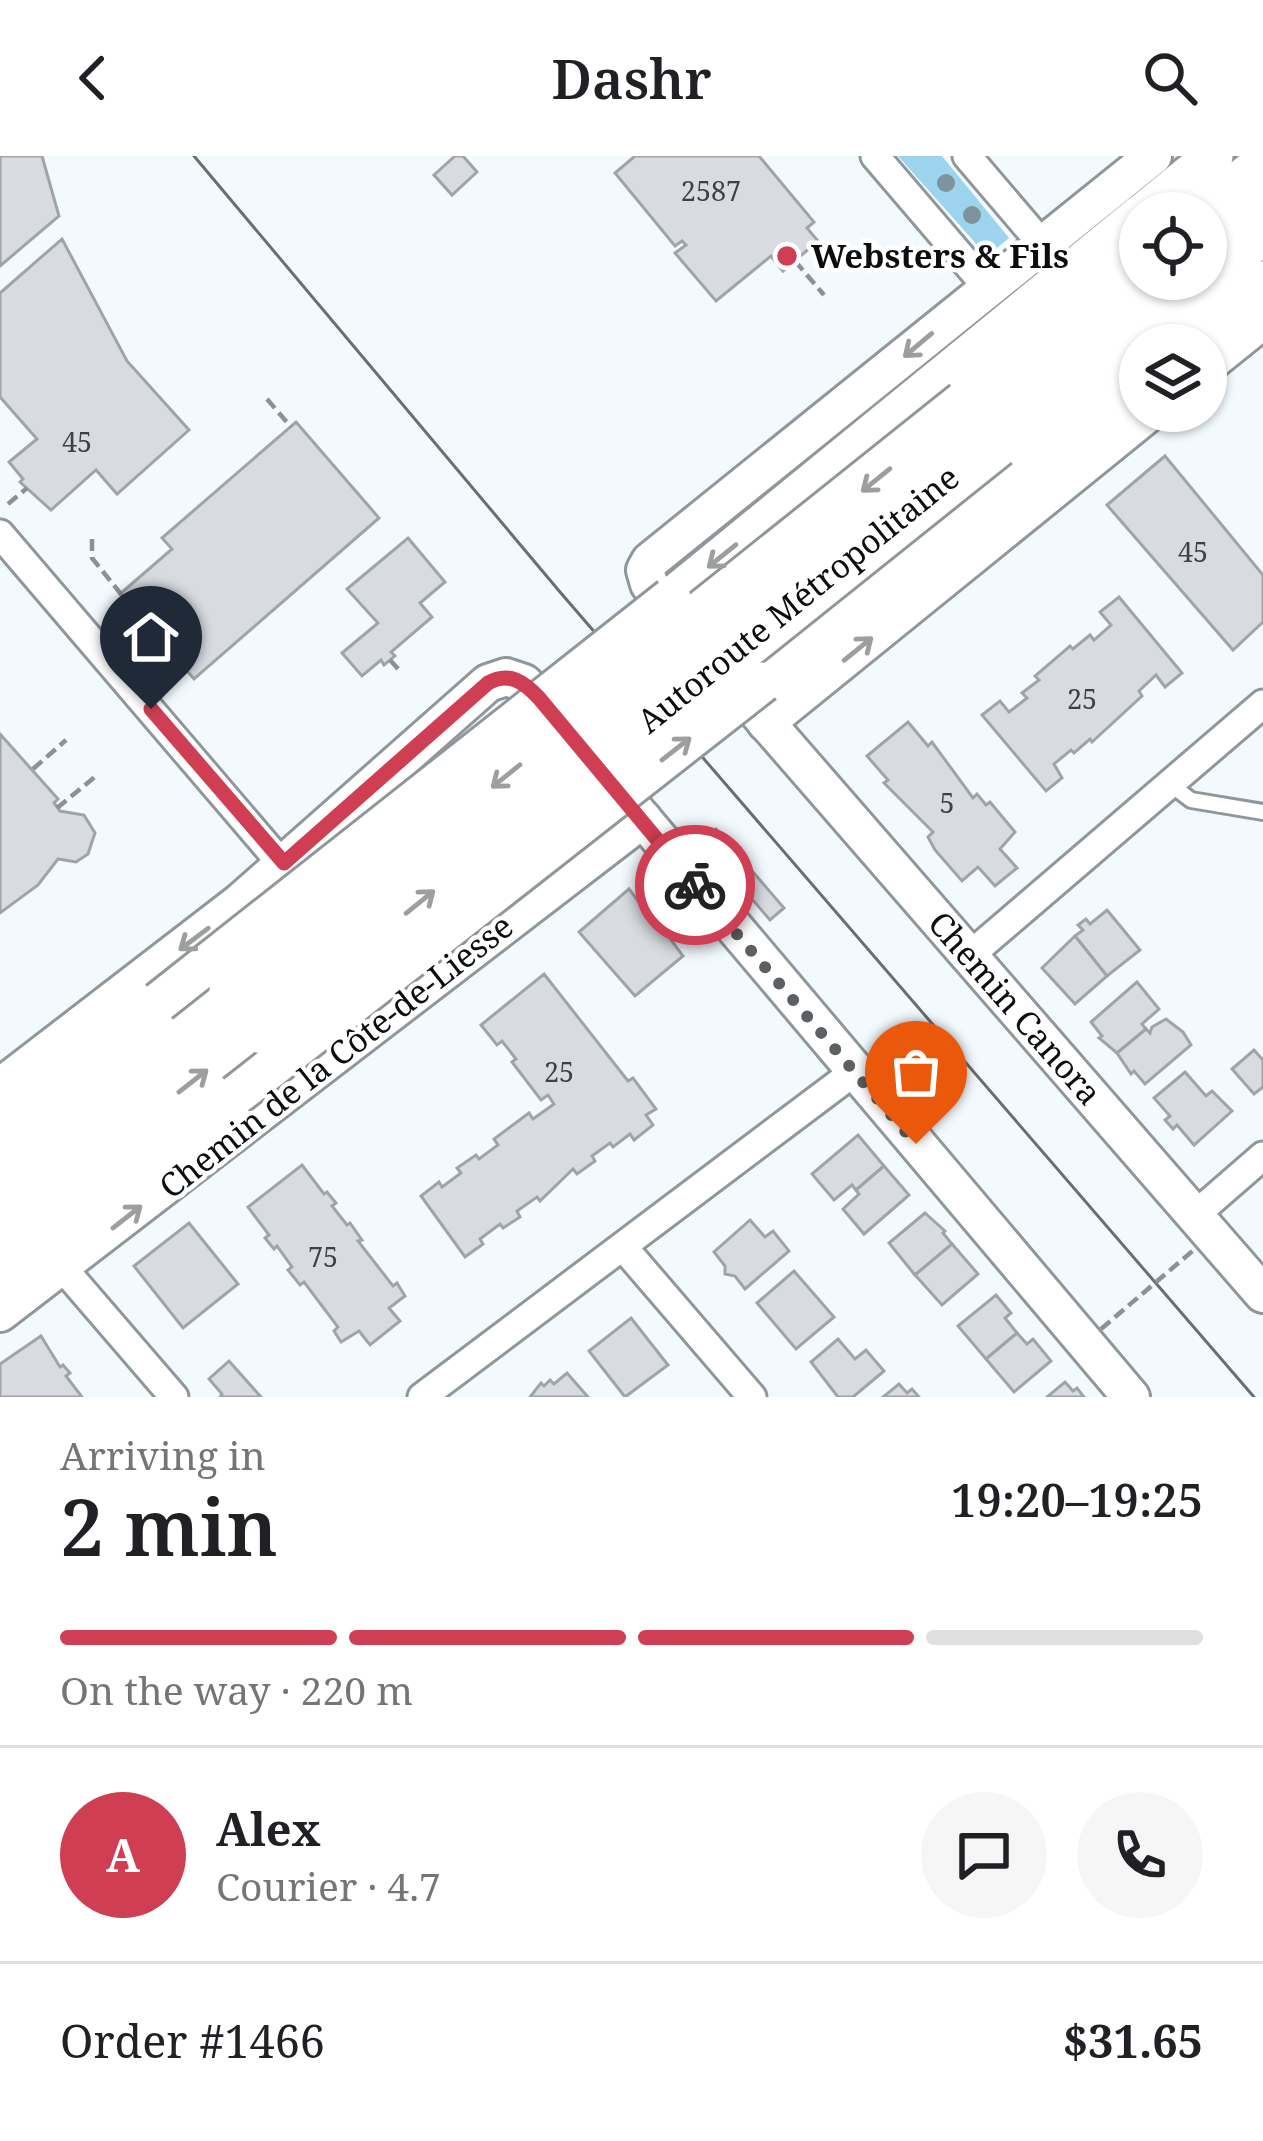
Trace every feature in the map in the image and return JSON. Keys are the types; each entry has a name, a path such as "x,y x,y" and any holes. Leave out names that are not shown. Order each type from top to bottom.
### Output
{"highway":[{"path":"1227,198 1263,170"},
{"path":"1227,256 1263,227"},
{"name":"Autoroute Métropolitaine","path":"982,424 1119,289"},
{"name":"Autoroute Métropolitaine","path":"0,1229 249,1010 982,424 1167,300"},
{"name":"Autoroute Métropolitaine","path":"0,1173 249,1010"}],"main road":[{"name":"Chemin de la Côte-de-Liesse","path":"1168,192 1213,156"},
{"name":"Chemin de la Côte-de-Liesse","path":"0,1276 236,1094 982,424 1119,243"},
{"path":"1210,324 1263,281"},
{"name":"Chemin de la Côte-de-Liesse","path":"0,1124 670,598 982,424 1119,386"}],"street":[{"path":"875,156 987,287"},
{"path":"967,156 1042,244"},
{"path":"1125,432 766,723 654,590 646,574 647,565 1153,156"},
{"path":"1227,349 1263,320"},
{"path":"0,533 284,863 393,1012"},
{"path":"0,1087 208,928 499,677 514,679 532,690 643,819 1131,1397"},
{"path":"969,956 1263,704"},
{"name":"Chemin Canora","path":"766,723 969,956 1195,1232 1263,1294"},
{"name":"Chemin de la Côte-de-Liesse","path":"0,1313 643,819"},
{"path":"422,1397 854,1072"},
{"path":"1195,1232 1263,1156"},
{"path":"624,1248 752,1397"},
{"path":"62,1268 174,1397"}],"lane":[{"path":"1170,784 1191,800 1263,812"}],"path":[{"path":"795,261 824,295"},
{"path":"267,399 291,427"},
{"path":"8,504 27,488"},
{"path":"92,539 92,559 129,604 108,621"},
{"path":"390,660 400,671"},
{"path":"33,769 66,740"},
{"path":"57,808 96,776"},
{"path":"1101,1329 1195,1232"}],"shaded area":[{"path":"898,156 942,156 1009,238 987,256"}],"building":[{"path":"0,156 42,156 59,216 0,266"},
{"path":"455,156 463,156 477,172 452,195 434,175"},
{"path":"635,156 759,156 814,222 807,228 818,241 783,271 771,256 716,301 675,253 686,245 682,241 675,246 615,173"},
{"path":"62,239 127,361 189,430 117,494 96,470 51,510 20,482 23,479 9,462 37,439 0,397 0,293"},
{"path":"296,422 379,518 194,679 120,594 172,549 162,538"},
{"path":"1165,456 1263,575 1263,622 1233,650 1107,505"},
{"path":"408,538 445,582 420,603 432,617 391,652 395,656 384,665 381,660 362,676 342,653 378,623 347,589"},
{"path":"1119,597 1182,673 1165,687 1156,675 1139,691 1142,696 1092,742 1054,764 1062,778 1046,791 982,715 1000,701 1009,712 1027,698 1022,693 1039,680 1035,676 1070,646 1073,649 1090,635 1094,640 1111,625 1100,612"},
{"path":"908,722 928,746 932,742 973,798 977,794 986,805 990,802 1015,832 1000,849 1017,868 995,886 978,867 962,881 935,850 928,837 933,832 884,783 888,780 867,756"},
{"path":"0,734 58,799 54,803 60,811 84,815 95,833 88,854 76,862 58,859 38,885 0,913"},
{"path":"716,829 784,908 770,920 702,841"},
{"path":"629,889 645,910 657,901 681,931 671,940 683,956 635,996 579,932"},
{"path":"1107,910 1140,950 1107,976 1075,936 1083,930 1078,925 1086,919 1090,924"},
{"path":"1075,936 1107,976 1075,1004 1042,968"},
{"path":"544,974 628,1081 633,1078 656,1109 646,1115 653,1125 634,1140 630,1134 613,1147 610,1143 592,1156 595,1161 577,1174 573,1169 540,1201 537,1197 517,1211 520,1217 480,1239 483,1244 465,1257 421,1196 439,1182 442,1187 461,1173 457,1168 498,1145 494,1139 529,1113 533,1119 554,1104 548,1095 541,1100 502,1041 497,1045 481,1025"},
{"path":"1137,982 1159,1009 1142,1024 1146,1029 1117,1053 1099,1038 1091,1022"},
{"path":"1166,1019 1191,1045 1145,1084 1134,1071 1131,1074 1117,1053"},
{"path":"1254,1050 1263,1060 1263,1087 1254,1094 1232,1069"},
{"path":"1185,1072 1206,1096 1212,1091 1232,1111 1194,1145 1177,1125 1173,1129 1165,1120 1170,1116 1154,1098"},
{"path":"858,1135 884,1166 856,1190 852,1185 834,1200 812,1174"},
{"path":"302,1165 405,1296 389,1308 400,1321 370,1345 359,1331 341,1342 334,1331 338,1327 304,1282 300,1285 288,1270 292,1267 265,1238 269,1235 248,1207"},
{"path":"884,1166 909,1195 864,1234 843,1209 859,1194 856,1190"},
{"path":"925,1213 952,1244 915,1275 889,1243"},
{"path":"750,1220 765,1237 773,1231 789,1251 745,1289 735,1276 725,1274 714,1252"},
{"path":"189,1223 238,1284 183,1328 134,1266"},
{"path":"952,1244 978,1274 942,1305 915,1275"},
{"path":"794,1271 834,1317 796,1349 757,1303"},
{"path":"996,1295 1011,1313 1005,1318 1017,1333 986,1359 958,1326"},
{"path":"631,1318 668,1365 625,1397 589,1351"},
{"path":"1017,1333 1027,1344 1033,1339 1051,1361 1014,1392 986,1359"},
{"path":"41,1336 82,1397 0,1397 0,1364"},
{"path":"838,1339 855,1359 866,1350 884,1371 853,1397 838,1397 811,1362"},
{"path":"229,1361 261,1397 220,1397 209,1379"},
{"path":"567,1373 588,1397 530,1397 541,1383 544,1386 550,1380 554,1384"},
{"path":"1065,1382 1073,1391 1077,1388 1084,1397 1047,1397"},
{"path":"899,1384 907,1393 912,1389 919,1397 883,1397"}],"tram line":[{"path":"194,156 560,592 1254,1397"}],"way so far":[{"path":"695,885 916,1144"}],"place":[{"name":"Websters & Fils","path":"787,256"}],"route":[{"path":"151,709 284,863 488,683 506,676 524,683 539,698 695,885"}]}
